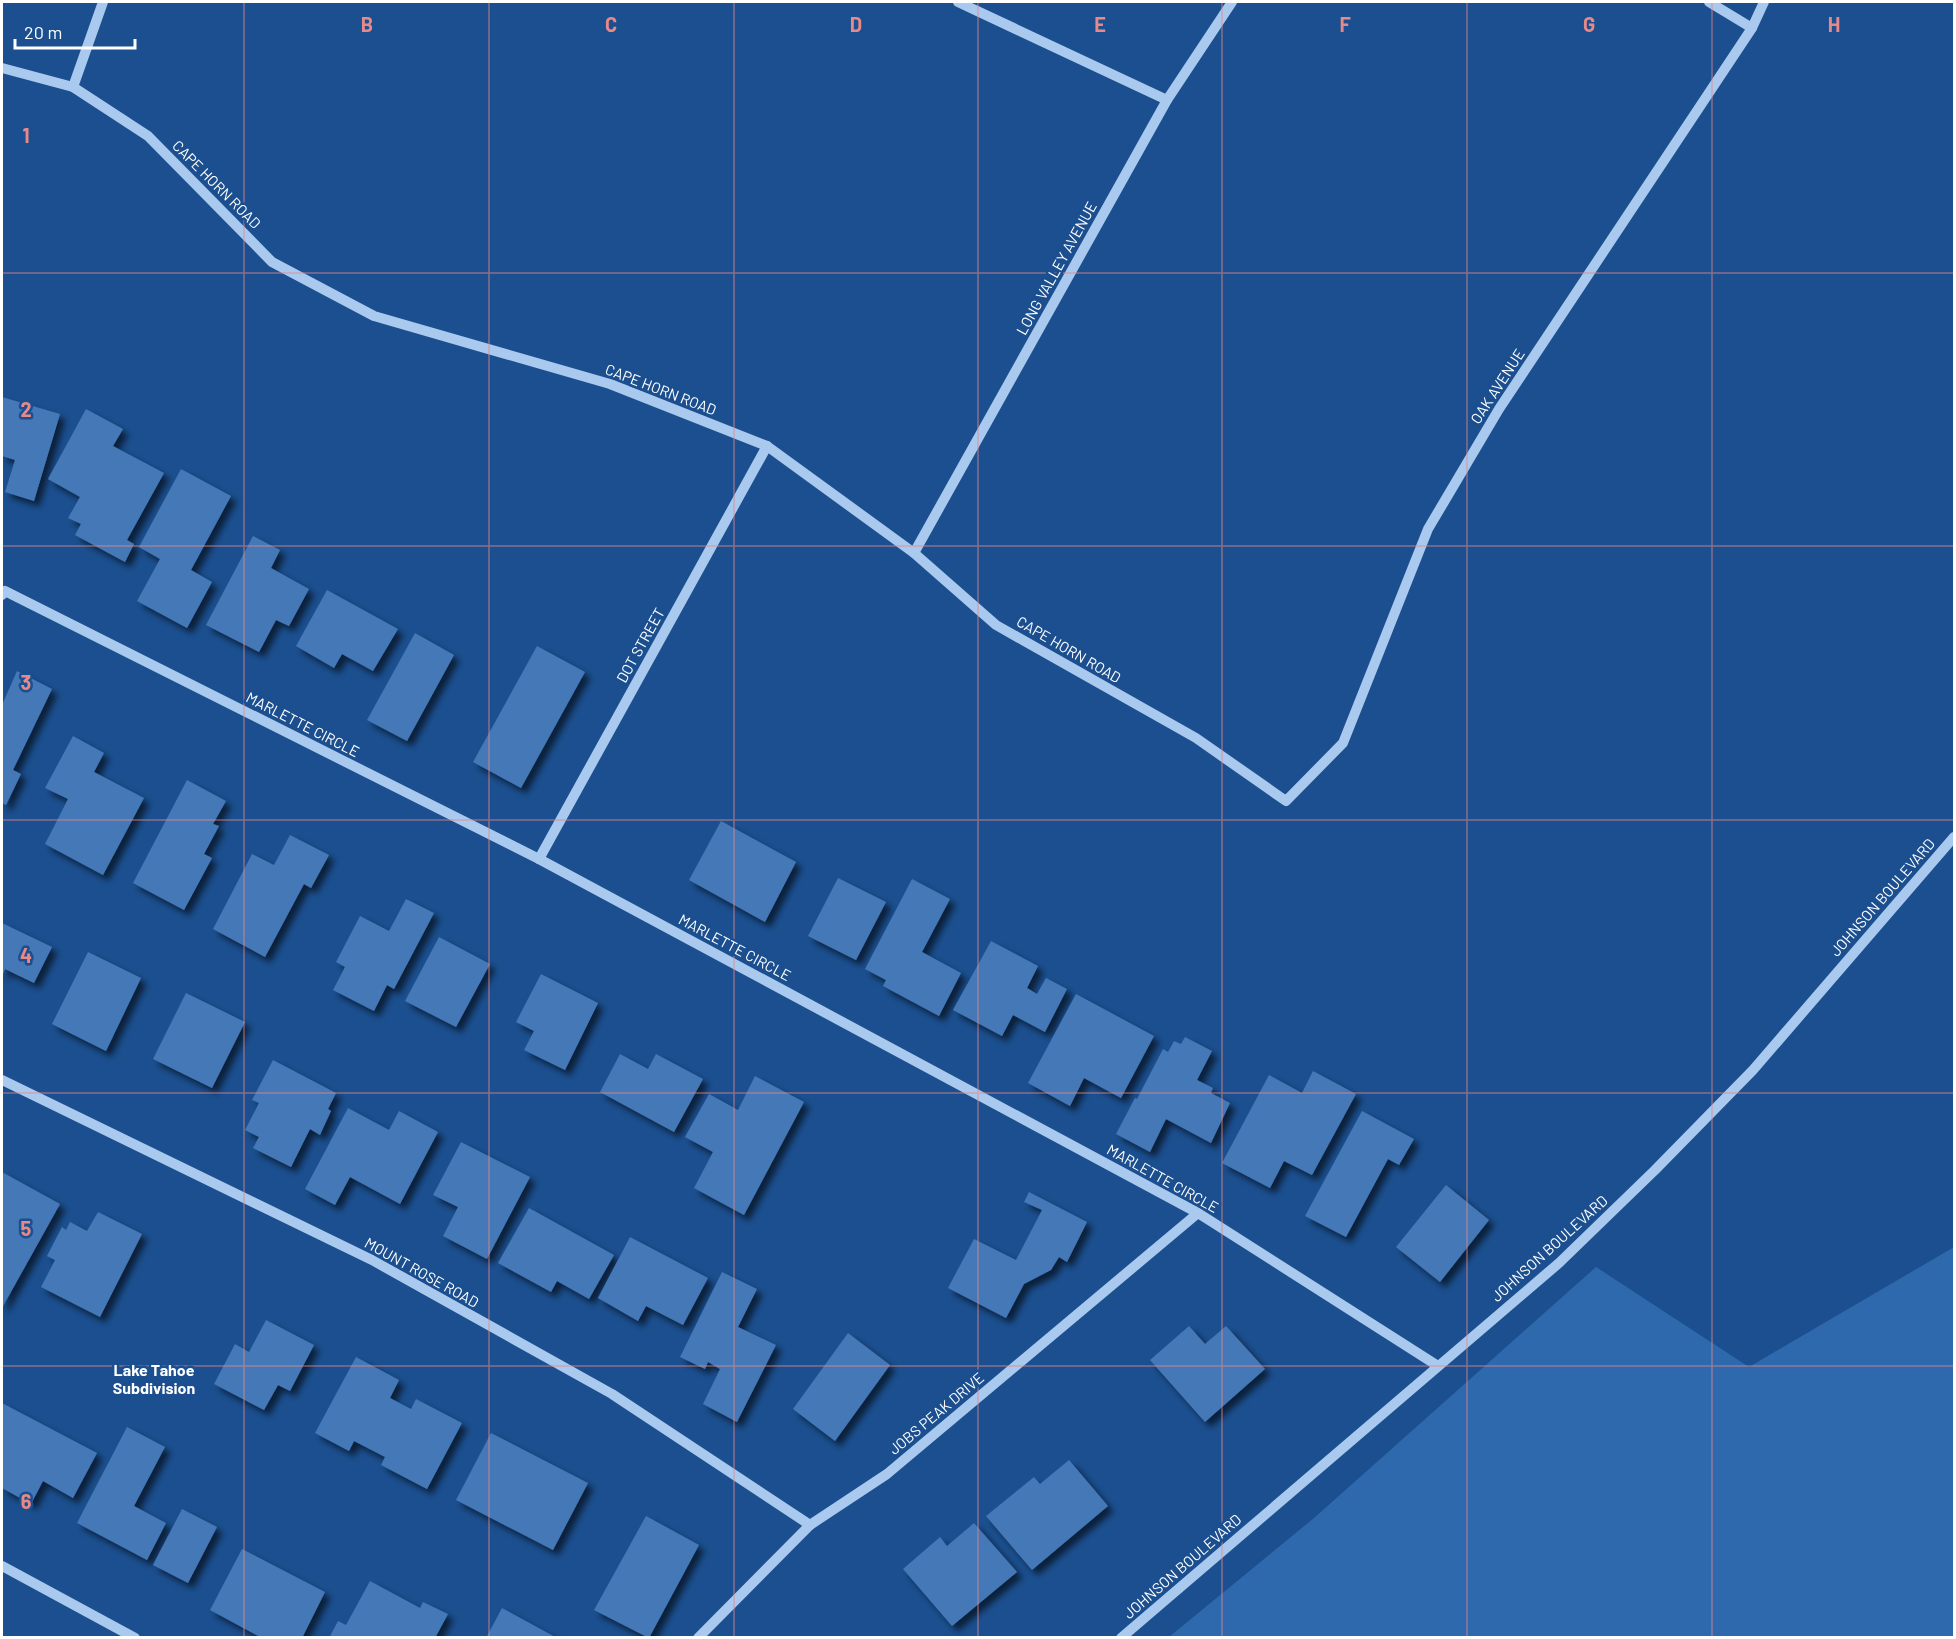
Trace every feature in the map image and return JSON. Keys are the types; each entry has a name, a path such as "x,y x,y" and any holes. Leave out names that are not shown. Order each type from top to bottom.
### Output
{"street":[{"path":"73,87 103,2"},
{"path":"958,2 1167,100"},
{"name":"LONG VALLEY AVENUE","path":"914,553 1167,100 1232,2"},
{"path":"1709,2 1752,28"},
{"name":"OAK AVENUE","path":"1286,801 1343,743 1428,529 1499,409 1752,28 1764,2"},
{"name":"CAPE HORN ROAD","path":"2,68 73,87 148,136 272,262 374,316 610,384 767,446 914,553 996,625 1196,738 1286,801"},
{"name":"DOT STREET","path":"539,859 767,446"},
{"name":"MARLETTE CIRCLE","path":"2,595 5,591 539,859 1198,1213 1438,1366"},
{"name":"JOHNSON BOULEVARD","path":"1122,1638 1559,1263 1745,1078 1954,837"},
{"name":"MOUNT ROSE ROAD","path":"2,1080 372,1260 612,1394 810,1525"},
{"name":"JOBS PEAK DRIVE","path":"698,1638 810,1525 887,1474 1198,1213"},
{"path":"2,1566 135,1638"}],"shaded area":[{"path":"1954,1247 1954,1637 1169,1637 1314,1518 1596,1267 1749,1367"}],"building":[{"path":"2,397 60,414 34,501 5,492 15,460 2,456"},
{"path":"86,409 123,429 113,446 164,473 127,540 134,544 125,562 75,535 81,524 68,518 80,497 48,479"},
{"path":"181,469 231,496 191,570 212,582 187,628 137,601 160,559 139,547"},
{"path":"253,536 280,550 271,568 309,589 289,626 276,620 259,652 206,625"},
{"path":"327,590 398,629 373,671 342,654 334,668 296,646"},
{"path":"415,633 454,655 407,741 367,720"},
{"path":"537,646 585,672 521,788 473,762"},
{"path":"17,671 52,689 13,770 21,774 6,805 2,803 2,705"},
{"path":"73,736 104,753 94,772 144,798 103,875 45,844 68,799 45,788"},
{"path":"187,780 226,801 213,824 219,826 204,854 212,858 184,910 133,883"},
{"path":"721,821 796,862 765,922 689,880"},
{"path":"290,835 329,855 311,888 304,884 265,957 213,929 252,854 274,865"},
{"path":"838,878 886,902 856,960 808,936"},
{"path":"912,879 950,899 922,952 961,973 939,1016 883,986 886,980 865,969"},
{"path":"406,899 434,913 394,989 387,985 374,1011 333,990 345,967 336,962 360,916 389,931"},
{"path":"2,923 52,947 34,983 5,969 2,977"},
{"path":"439,937 490,964 456,1027 405,1001"},
{"path":"991,941 1038,966 1027,988 1037,994 1046,978 1067,989 1045,1032 1013,1015 1002,1036 953,1010"},
{"path":"88,952 141,978 106,1051 52,1024"},
{"path":"541,974 598,1003 565,1070 524,1050 534,1031 516,1022"},
{"path":"186,993 245,1022 212,1088 153,1059"},
{"path":"1076,994 1154,1036 1121,1098 1084,1078 1070,1106 1028,1083"},
{"path":"1185,1037 1212,1051 1197,1080 1213,1088 1211,1093 1230,1103 1211,1143 1166,1119 1150,1152 1116,1134 1163,1049 1168,1052 1174,1041 1181,1044"},
{"path":"620,1054 648,1069 656,1054 703,1079 674,1132 600,1092"},
{"path":"273,1060 336,1093 320,1135 310,1129 291,1167 253,1148 259,1137 245,1130 259,1103 252,1100"},
{"path":"1313,1071 1356,1094 1312,1175 1284,1161 1270,1188 1222,1163 1269,1075 1302,1093"},
{"path":"755,1076 804,1102 744,1215 694,1188 713,1152 685,1137 709,1094 738,1110"},
{"path":"348,1108 389,1130 399,1111 438,1132 400,1204 350,1177 335,1205 305,1189"},
{"path":"1362,1111 1414,1139 1399,1165 1388,1159 1346,1237 1305,1216"},
{"path":"461,1142 530,1177 487,1259 443,1236 458,1207 433,1195"},
{"path":"2,1172 60,1204 2,1308"},
{"path":"1446,1185 1489,1220 1440,1282 1396,1247"},
{"path":"1029,1192 1087,1222 1067,1262 1059,1257 1051,1270 1024,1284 1006,1318 948,1288 974,1239 1016,1260 1042,1210 1024,1202"},
{"path":"529,1208 614,1255 589,1299 557,1281 551,1292 498,1263"},
{"path":"98,1212 142,1234 100,1317 41,1287 55,1260 47,1256 62,1227 66,1230 70,1222 87,1231"},
{"path":"630,1237 708,1278 683,1325 646,1306 638,1321 598,1298"},
{"path":"722,1272 757,1289 738,1327 776,1345 737,1422 703,1404 720,1369 708,1362 705,1369 680,1357"},
{"path":"266,1320 314,1345 290,1391 278,1385 264,1410 214,1384 235,1344 249,1352"},
{"path":"1189,1326 1205,1344 1226,1326 1265,1369 1205,1422 1150,1360"},
{"path":"848,1333 890,1365 835,1441 793,1409"},
{"path":"356,1357 399,1380 390,1398 411,1409 416,1399 462,1423 427,1489 381,1465 385,1457 354,1441 349,1451 315,1433"},
{"path":"2,1403 97,1453 73,1498 43,1481 31,1504 2,1488"},
{"path":"127,1427 165,1447 134,1506 166,1523 147,1560 77,1523"},
{"path":"491,1433 588,1483 553,1550 456,1500"},
{"path":"1069,1460 1108,1506 1032,1570 986,1516 1034,1477 1040,1484"},
{"path":"182,1509 217,1527 188,1583 153,1565"},
{"path":"646,1516 699,1545 649,1638 594,1610"},
{"path":"974,1523 1017,1572 952,1626 903,1569 940,1537 947,1546"},
{"path":"242,1549 325,1592 302,1638 262,1638 210,1610"},
{"path":"370,1581 420,1608 423,1602 448,1614 435,1638 329,1638 338,1621 346,1625"},
{"path":"502,1608 557,1638 486,1638"}],"district":[{"name":"Lake Tahoe Subdivision","path":"154,1378"}]}
